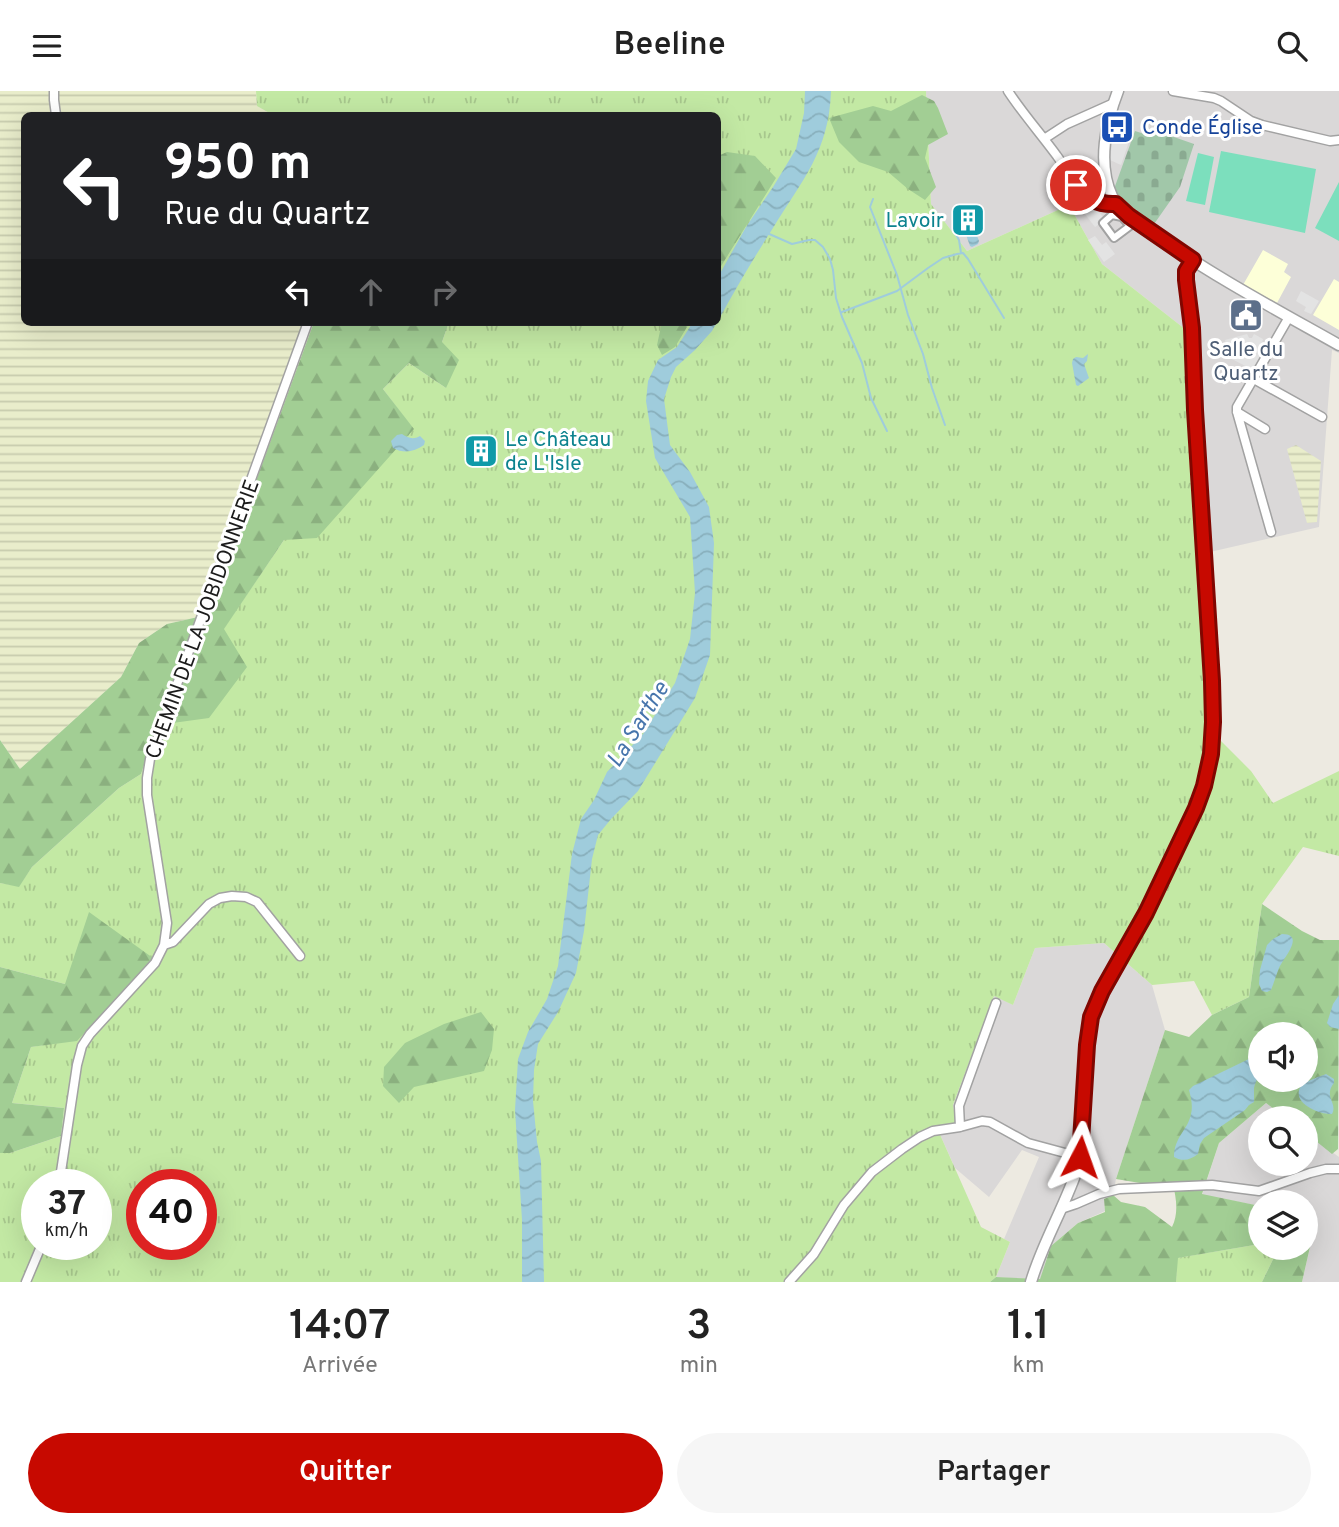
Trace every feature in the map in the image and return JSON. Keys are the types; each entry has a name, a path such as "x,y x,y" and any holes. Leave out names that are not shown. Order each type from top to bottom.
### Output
{"street":[{"path":"54,91 56,112"},
{"path":"1008,91 1085,196 1100,203 1116,204"},
{"path":"1173,91 1221,101 1244,117 1262,125 1331,141 1339,140"},
{"path":"1044,139 1114,96"},
{"path":"1114,96 1104,161 1109,189 1116,204 1193,260 1339,345"},
{"path":"1031,1282 1042,1248 1074,1181 1080,1157 1091,1017 1102,991 1146,913 1196,808 1211,754 1212,681 1192,328 1186,280 1186,271 1193,260"},
{"path":"1270,533 1237,407 1289,317"},
{"name":"CHEMIN DE LA JOBIDONNERIE","path":"164,945 167,923 147,795 150,759 307,326"},
{"path":"1252,378 1322,417"},
{"path":"1237,412 1265,429"},
{"path":"61,1169 82,1046 155,963 164,945 173,942 209,904 232,896 246,897 257,902 300,956"},
{"path":"960,1127 959,1106 996,1003"},
{"path":"789,1282 814,1254 844,1205 872,1173 920,1137 933,1131 982,1121 990,1122 1028,1143 1080,1157"},
{"path":"1061,1209 1119,1189 1213,1185 1259,1192 1310,1173 1339,1168"},
{"path":"26,1282 35,1260"}],"shaded area":[{"path":"0,91 256,91 257,106 268,112 21,112 21,326 313,326 207,615 167,624 139,643 121,677 20,769 0,740"},
{"path":"926,91 1339,91 1339,353 1332,350 1319,527 1210,552 1190,333 1102,264 1069,205 967,251 931,204"},
{"path":"1115,119 1134,127 1121,165 1110,160"},
{"path":"1082,202 1094,205 1105,220 1095,227 1078,205"},
{"path":"1095,236 1102,245 1106,242 1115,254 1104,262 1088,240"},
{"path":"1263,250 1288,264 1284,272 1291,277 1277,303 1243,285"},
{"path":"1334,279 1339,282 1339,330 1313,315"},
{"path":"1301,291 1319,301 1311,314 1304,311 1306,307 1296,301"},
{"path":"1247,334 1249,338 1254,334 1263,339 1262,343 1266,346 1253,370 1230,358 1225,340"},
{"path":"1296,445 1321,461 1317,522 1307,523 1287,449"},
{"path":"1104,943 1152,985 1165,1030 1113,1195 1104,1199 1105,1211 1078,1223 1051,1246 1040,1280 996,1277 1010,1242 1004,1239 1039,1157 1022,1150 989,1197 955,1168 938,1130 956,1122 953,1105 994,995 1013,1005 1035,948"},
{"path":"1248,1118 1248,1176 1318,1176 1318,1142 1339,1157 1339,1282 1302,1282 1307,1260 1318,1260 1318,1190 1248,1190 1248,1204 1202,1195 1219,1143"}],"green space":[{"path":"256,91 926,91 931,204 967,251 1069,205 1102,264 1190,333 1210,552 1210,671 1214,734 1251,771 1273,803 1339,771 1339,856 1303,847 1262,904 1249,997 1212,1015 1194,981 1152,985 1104,943 1035,948 1013,1005 994,996 953,1105 956,1122 938,1130 981,1227 1010,1242 996,1277 990,1282 0,1282 0,1153 10,1153 61,1136 64,1108 12,1103 31,1047 77,1040 65,984 0,967 0,883 19,886 32,867 119,788 141,774 158,725 284,540 413,429 383,389 409,363 446,388 442,342 448,326 721,326 721,112 268,112 257,106"},
{"path":"922,95 934,101 948,134 928,145 925,158 936,187 925,200 888,172 859,162 839,142 829,118 873,106 891,111"},
{"path":"1154,130 1194,144 1180,187 1152,227 1124,205 1114,189 1135,131 1151,136"},
{"path":"1221,151 1316,169 1305,233 1209,212"},
{"path":"727,152 755,156 776,178 721,266 721,155"},
{"path":"1198,153 1214,157 1205,205 1186,201"},
{"path":"1339,182 1339,241 1315,228"},
{"path":"313,326 448,326 442,342 459,360 446,388 409,363 383,389 414,429 317,538 284,540 224,629 247,667 209,718 158,725 141,774 119,788 32,867 19,887 0,883 0,740 20,769 121,677 139,643 167,624 207,615"},
{"path":"661,326 688,326 675,347 662,355 657,345"},
{"path":"1262,904 1320,940 1339,940 1338,1149 1332,1154 1318,1143 1318,1106 1270,1106 1266,1103 1262,1106 1248,1106 1248,1118 1219,1143 1202,1194 1248,1204 1248,1246 1178,1258 1176,1282 990,1282 996,1277 1040,1279 1051,1246 1078,1223 1105,1212 1104,1199 1113,1195 1121,1202 1145,1207 1172,1227 1176,1211 1173,1184 1116,1179 1165,1030 1189,1037 1212,1015 1249,997"},
{"path":"89,912 153,958 77,1041 31,1047 12,1103 64,1108 61,1136 10,1153 0,1153 0,967 65,984"},
{"path":"481,1012 494,1029 492,1050 484,1071 414,1087 399,1103 383,1086 384,1067 405,1043 444,1024"},
{"path":"1248,1246 1248,1260 1273,1260 1262,1282 1176,1282 1177,1258"},
{"path":"1273,1260 1307,1260 1302,1282 1262,1282"}],"water":[{"path":"805,91 831,91 820,148 721,316 721,272 796,149 804,113"},
{"path":"974,228 979,241 972,247 965,232"},
{"path":"690,326 715,326 695,350 676,367 664,399 670,445 690,472 709,507 714,543 710,655 695,698 638,791 598,835 592,859 576,973 558,1012 538,1044 533,1101 541,1161 544,1282 522,1282 522,1220 515,1110 518,1059 528,1032 547,999 558,966 572,854 581,819 594,800 607,772 643,734 675,683 690,639 695,593 690,517 655,458 646,401 648,381 658,360 677,347"},
{"path":"1088,354 1084,364 1089,378 1078,386 1073,359 1083,358"},
{"path":"402,434 411,438 420,436 425,441 424,445 409,451 393,448 391,441"},
{"path":"1282,934 1292,938 1291,948 1279,968 1271,990 1262,991 1259,984 1260,970 1267,945"},
{"path":"1339,995 1339,1029 1330,1027 1327,1023"},
{"path":"1248,1059 1248,1092 1254,1092 1254,1102 1204,1138 1198,1154 1189,1159 1177,1159 1174,1157 1176,1144 1191,1114 1189,1090"},
{"path":"1326,1074 1334,1079 1330,1092 1332,1114 1318,1111 1318,1106 1307,1106 1300,1098 1299,1092 1318,1092 1318,1077"}],"waterway":[{"path":"873,199 870,207 897,275 945,425"},
{"path":"954,231 961,253"},
{"path":"767,233 792,244 815,240 823,247 833,270 836,298 842,317 862,363 871,398 887,431"},
{"path":"842,312 897,291 943,258 963,253 1004,318"}],"place":[{"name":"Conde Église","path":"1117,127"},
{"name":"Lavoir","path":"968,220"},
{"name":"Salle du Quartz","path":"1246,315"},
{"name":"Le Château de L'Isle","path":"481,451"}],"route":[{"path":"1076,185 1091,200 1116,204 1193,260 1186,271 1186,280 1192,328 1213,702 1211,754 1196,808 1146,913 1096,1002 1091,1017 1080,1157"}],"water label":[{"name":"La Sarthe","path":"637,724"}]}
